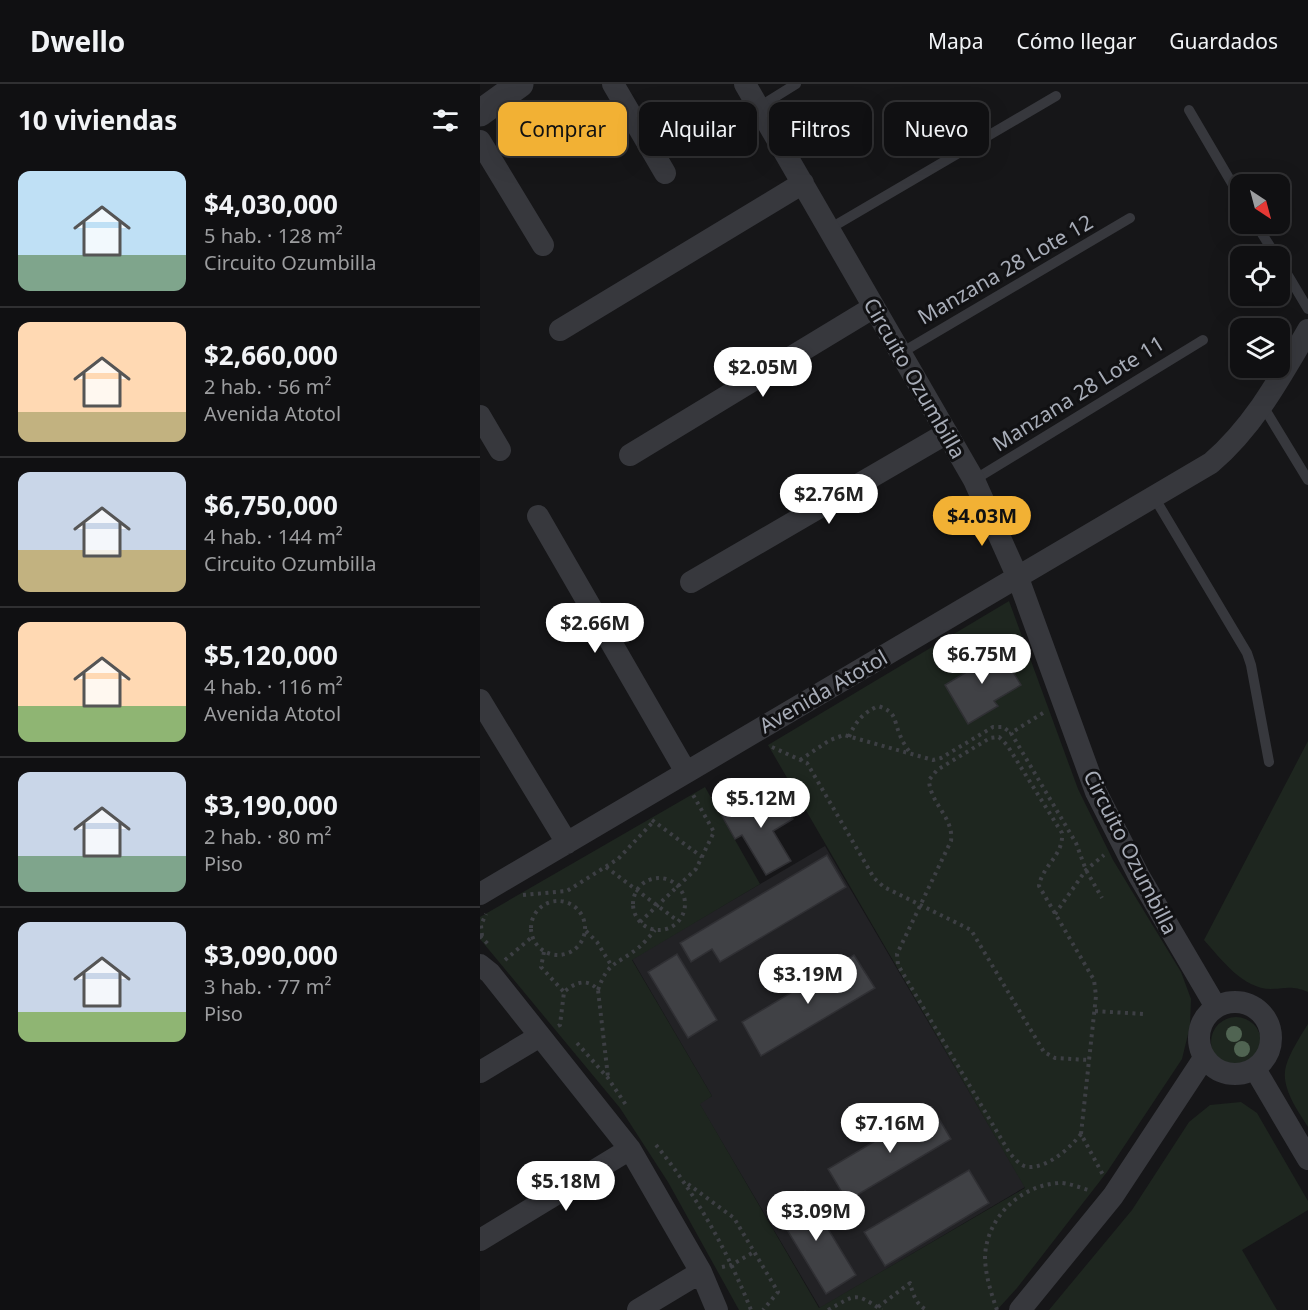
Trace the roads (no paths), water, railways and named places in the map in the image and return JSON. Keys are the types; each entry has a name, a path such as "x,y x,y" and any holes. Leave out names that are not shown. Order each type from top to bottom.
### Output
{"street":[{"path":"480,113 520,84"},
{"path":"613,84 665,173"},
{"name":"Circuito Ozumbilla","path":"745,84 975,480 1018,578 1061,702 1096,792 1138,876 1216,1007"},
{"path":"480,141 543,245"},
{"path":"560,330 803,183"},
{"path":"630,455 874,307"},
{"name":"Avenida Atotol","path":"480,894 1211,463 1228,448 1263,406 1308,330"},
{"path":"480,416 501,450"},
{"path":"691,582 947,433"},
{"path":"538,516 684,773"},
{"path":"480,700 567,843"},
{"path":"485,969 630,1149 701,1272 717,1310"},
{"path":"1229,1002 1244,1002 1256,1008 1266,1018 1271,1032 1271,1046 1265,1059 1255,1069 1241,1074 1227,1074 1214,1068 1204,1058 1199,1044 1200,1030 1205,1017 1216,1007 1229,1002"},
{"path":"480,1072 540,1036"},
{"path":"1020,1310 1113,1196 1204,1058"},
{"path":"1255,1069 1308,1159"},
{"path":"480,1240 630,1149"},
{"path":"638,1310 701,1272"}],"lane":[{"path":"759,107 796,84"},
{"path":"829,228 1056,96"},
{"path":"1189,110 1230,180"},
{"name":"Manzana 28 Lote 12","path":"901,353 1130,218"},
{"path":"1290,279 1308,309"},
{"name":"Manzana 28 Lote 11","path":"975,480 1203,340"},
{"path":"1263,406 1308,480"},
{"path":"1154,498 1247,653 1269,762"}]}
